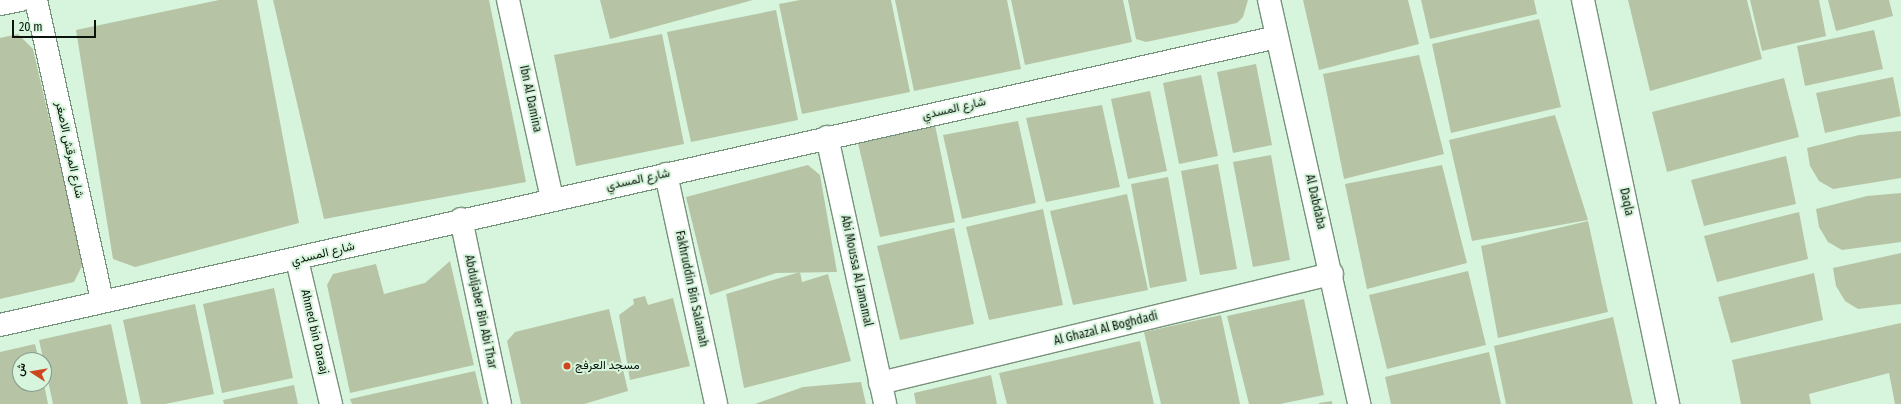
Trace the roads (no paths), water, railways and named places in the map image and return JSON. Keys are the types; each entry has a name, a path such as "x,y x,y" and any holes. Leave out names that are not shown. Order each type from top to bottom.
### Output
{"street":[{"path":"0,4 21,0"},
{"name":"شارع المرقش الاصغر","path":"36,0 102,301"},
{"name":"Ibn Al Damina","path":"508,0 552,199"},
{"name":"Al Dabdaba","path":"1269,0 1276,37 1332,274 1359,404"},
{"name":"Daqla","path":"1583,0 1668,404"},
{"name":"شارع المسدي","path":"0,325 102,301 297,260 461,219 1276,37"},
{"name":"Abi Moussa Al Jamamal","path":"827,137 882,394"},
{"name":"Fakhruddin Bin Salamah","path":"666,174 716,404"},
{"name":"Abduljaber Bin Abi Thar","path":"461,219 500,404"},
{"name":"Ahmed bin Daraaj","path":"297,260 331,404"},
{"name":"Al Ghazal Al Boghdadi","path":"882,394 1332,274"}],"place":[{"name":"مسجد العرفج","path":"567,366"}]}
